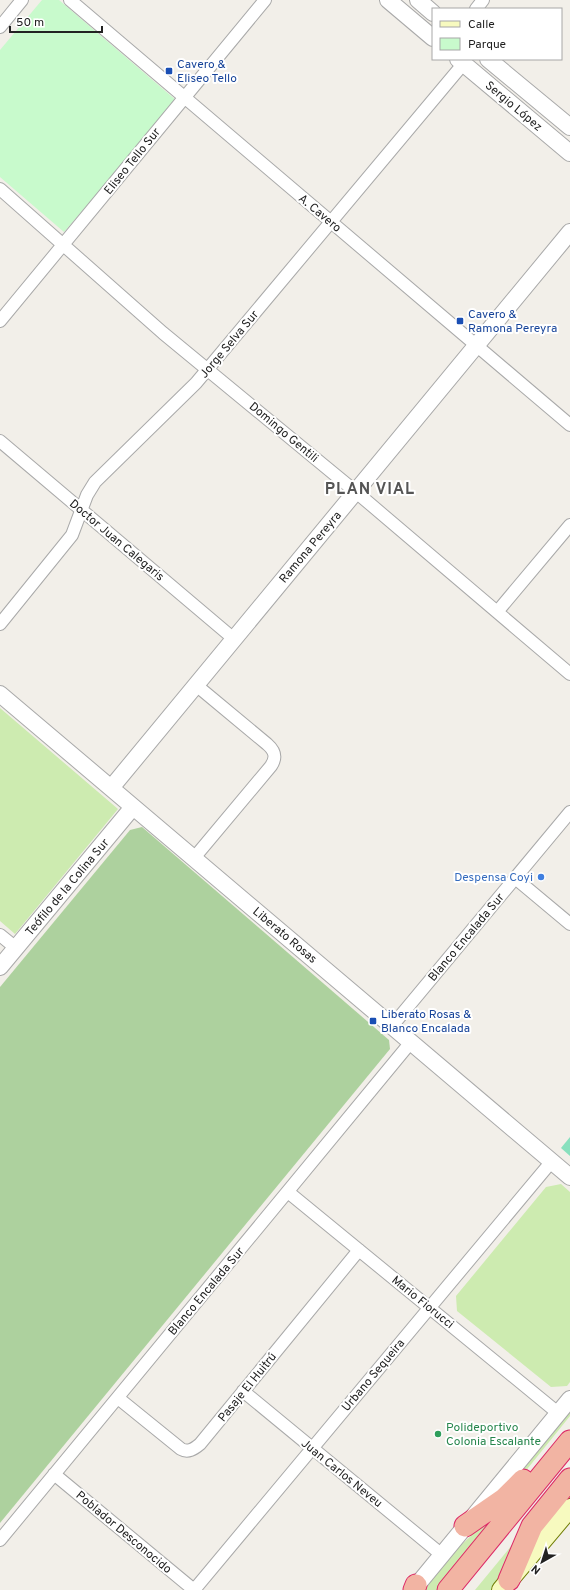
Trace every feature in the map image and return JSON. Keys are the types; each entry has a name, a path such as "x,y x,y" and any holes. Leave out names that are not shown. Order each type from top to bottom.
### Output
{"highway":[{"path":"465,1526 514,1490 564,1419"},
{"path":"448,1590 570,1442"},
{"path":"467,1590 570,1464"},
{"path":"505,1585 532,1526 570,1479"}],"main road":[{"path":"505,1585 570,1508"}],"street":[{"path":"0,27 22,0"},
{"name":"A. Cavero","path":"70,0 570,425"},
{"name":"Eliseo Tello Sur","path":"0,321 265,0"},
{"path":"388,0 432,37"},
{"path":"418,0 432,11"},
{"path":"477,8 483,0"},
{"name":"Sergio López","path":"489,60 570,127"},
{"name":"Sergio López","path":"461,61 570,153"},
{"name":"Jorge Selva Sur","path":"0,624 69,539 74,531 89,490 95,482 190,390 208,370 331,222 461,61"},
{"name":"Domingo Gentili","path":"0,189 152,323 356,492 570,674"},
{"name":"Ramona Pereyra","path":"111,788 570,232"},
{"name":"Doctor Juan Calegaris","path":"0,442 234,640"},
{"path":"497,612 570,525"},
{"path":"194,858 274,761 275,755 268,744 196,685"},
{"name":"Liberato Rosas","path":"0,694 570,1176"},
{"name":"Teófilo de la Colina Sur","path":"0,967 133,807"},
{"name":"Blanco Encalada Sur","path":"392,1026 570,812"},
{"path":"515,878 570,924"},
{"path":"0,935 16,948"},
{"name":"Blanco Encalada Sur","path":"0,1540 411,1042"},
{"name":"Urbano Sequeira","path":"187,1588 312,1448 552,1161"},
{"name":"Mario Fiorucci","path":"288,1192 564,1419"},
{"name":"Pasaje El Huitrú","path":"118,1398 178,1447 187,1451 193,1449 200,1444 358,1250"},
{"name":"Juan Carlos Neveu","path":"243,1391 442,1555"},
{"path":"564,1419 570,1399"},
{"name":"Poblador Desconocido","path":"54,1474 187,1588"},
{"path":"414,1588 465,1526"}],"green space":[{"path":"42,0 59,0 177,101 64,232 0,177 0,50"},
{"path":"0,708 118,809 15,934 0,921"},
{"path":"142,827 389,1040 390,1049 0,1523 0,987 130,830"},
{"path":"570,1137 570,1156 561,1148"},
{"path":"561,1184 570,1192 570,1382 567,1386 551,1387 457,1311 456,1296 546,1187"},
{"path":"570,1410 570,1416 524,1473 506,1488"},
{"path":"509,1500 439,1590 423,1590 457,1549"},
{"path":"521,1534 494,1590 475,1590"}],"place":[{"name":"Cavero & Eliseo Tello","path":"169,71"},
{"name":"Cavero & Ramona Pereyra","path":"460,321"},
{"name":"Despensa Coyi","path":"541,877"},
{"name":"Liberato Rosas & Blanco Encalada","path":"373,1021"},
{"name":"Polideportivo Colonia Escalante","path":"438,1434"}],"district":[{"name":"PLAN VIAL","path":"370,488"}]}
